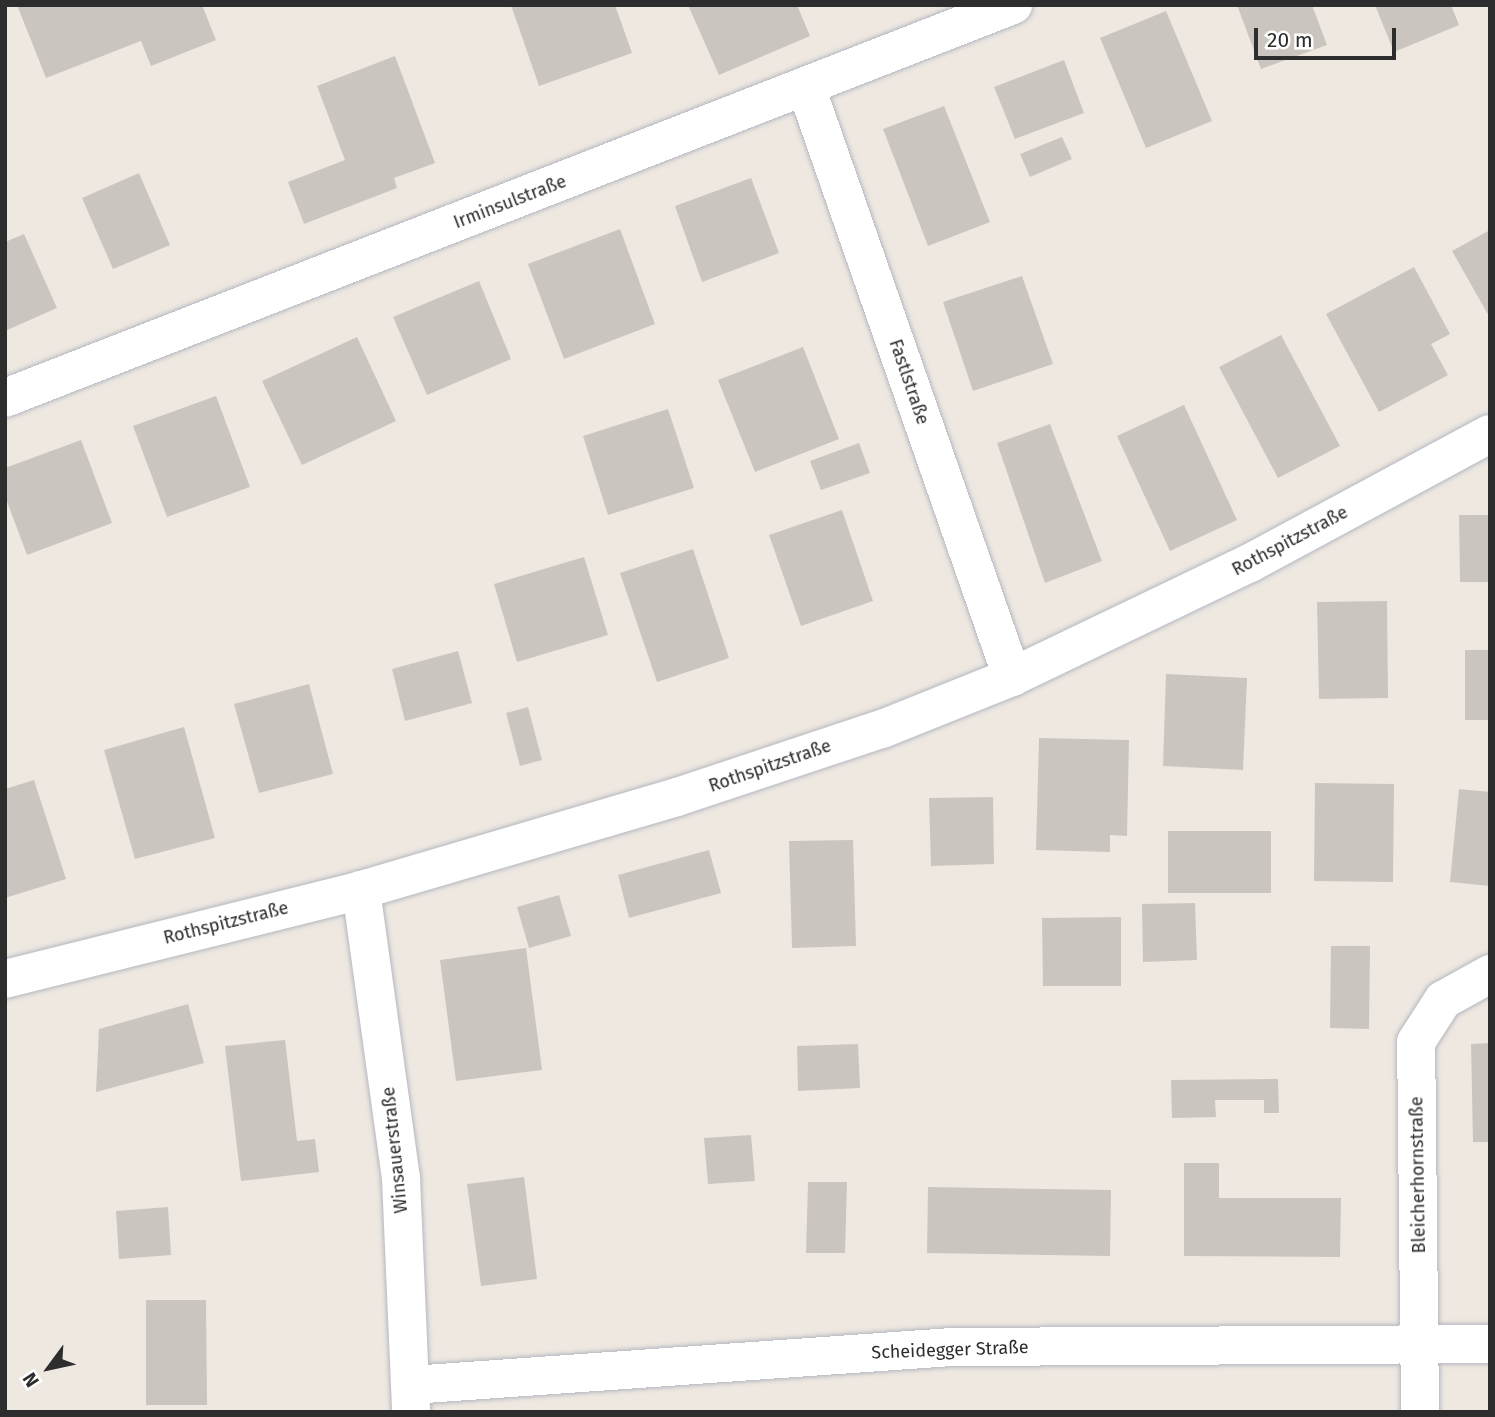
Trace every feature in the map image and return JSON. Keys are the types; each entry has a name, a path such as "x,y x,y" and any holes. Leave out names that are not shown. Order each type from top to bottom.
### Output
{"street":[{"name":"Irminsulstraße","path":"5,398 1013,5"},
{"name":"Fastlstraße","path":"806,87 1012,677"},
{"name":"Rothspitzstraße","path":"5,979 361,890 677,797 882,729 1012,677 1250,563 1490,434"},
{"name":"Winsauerstraße","path":"361,890 401,1179 411,1398"},
{"name":"Bleicherhornstraße","path":"1420,1412 1416,1042 1443,1000 1490,974"},
{"name":"Scheidegger Straße","path":"411,1398 952,1348 1490,1344"}],"building":[{"path":"17,5 202,5 216,40 151,66 141,41 46,78"},
{"path":"511,5 615,5 632,53 539,86"},
{"path":"688,5 797,5 810,36 719,75"},
{"path":"1237,5 1312,5 1327,45 1261,69"},
{"path":"1375,5 1451,5 1459,25 1394,52"},
{"path":"1166,11 1212,121 1146,148 1100,38"},
{"path":"395,56 435,163 394,178 397,188 304,224 288,182 345,160 317,86"},
{"path":"1064,60 1084,113 1015,139 994,87"},
{"path":"944,106 990,222 928,246 883,129"},
{"path":"1062,137 1072,159 1030,177 1020,154"},
{"path":"139,173 170,245 113,269 82,198"},
{"path":"751,178 779,253 702,282 675,206"},
{"path":"620,229 655,324 564,359 528,264"},
{"path":"1490,230 1490,318 1452,251"},
{"path":"24,234 57,308 5,331 5,242"},
{"path":"1414,267 1450,334 1431,344 1448,375 1379,412 1326,314"},
{"path":"1022,276 1053,364 973,391 943,302"},
{"path":"479,281 511,359 427,395 393,317"},
{"path":"1281,335 1340,446 1278,478 1219,367"},
{"path":"357,337 396,421 302,465 262,381"},
{"path":"803,347 839,439 755,472 718,380"},
{"path":"216,396 250,487 167,517 133,426"},
{"path":"1184,405 1237,520 1170,551 1117,436"},
{"path":"668,409 694,488 608,515 583,436"},
{"path":"1050,424 1102,561 1045,583 997,443"},
{"path":"81,440 112,523 27,555 5,496 5,468"},
{"path":"859,443 870,473 821,490 810,461"},
{"path":"842,510 873,601 801,626 769,535"},
{"path":"1459,515 1490,515 1490,582 1460,582"},
{"path":"693,549 729,658 657,682 620,573"},
{"path":"584,557 608,635 517,662 494,584"},
{"path":"1387,601 1388,698 1319,699 1317,602"},
{"path":"1465,650 1490,650 1490,720 1465,720"},
{"path":"458,651 472,703 405,721 392,669"},
{"path":"1166,674 1247,678 1243,770 1163,766"},
{"path":"309,684 333,774 259,793 234,704"},
{"path":"528,707 542,760 520,766 506,713"},
{"path":"184,727 215,838 135,859 104,750"},
{"path":"1039,738 1129,740 1127,836 1110,835 1110,852 1036,850"},
{"path":"34,780 66,879 5,898 5,789"},
{"path":"1315,783 1394,784 1393,882 1314,881"},
{"path":"1459,789 1490,792 1490,886 1450,882"},
{"path":"993,797 994,864 931,866 929,798"},
{"path":"1168,831 1271,831 1271,893 1168,893"},
{"path":"853,840 856,946 792,948 789,841"},
{"path":"709,850 721,893 629,918 618,875"},
{"path":"559,895 571,936 529,948 517,907"},
{"path":"1195,903 1197,960 1143,962 1142,904"},
{"path":"1121,917 1121,986 1043,986 1042,918"},
{"path":"1331,946 1370,946 1369,1029 1330,1028"},
{"path":"526,948 542,1070 456,1081 440,960"},
{"path":"188,1004 204,1063 96,1092 99,1029"},
{"path":"285,1040 297,1141 315,1139 319,1172 241,1181 225,1046"},
{"path":"1490,1043 1490,1142 1473,1142 1471,1044"},
{"path":"858,1044 860,1088 798,1091 797,1046"},
{"path":"1278,1079 1279,1113 1264,1113 1264,1100 1215,1100 1216,1117 1172,1118 1171,1080"},
{"path":"751,1135 755,1181 708,1184 704,1138"},
{"path":"1184,1163 1219,1163 1219,1198 1341,1198 1340,1257 1184,1256"},
{"path":"524,1177 537,1279 481,1286 467,1184"},
{"path":"808,1182 847,1182 845,1253 806,1253"},
{"path":"928,1187 1111,1190 1110,1256 927,1253"},
{"path":"168,1207 171,1255 119,1259 116,1211"},
{"path":"146,1300 206,1300 207,1405 146,1405"}]}
